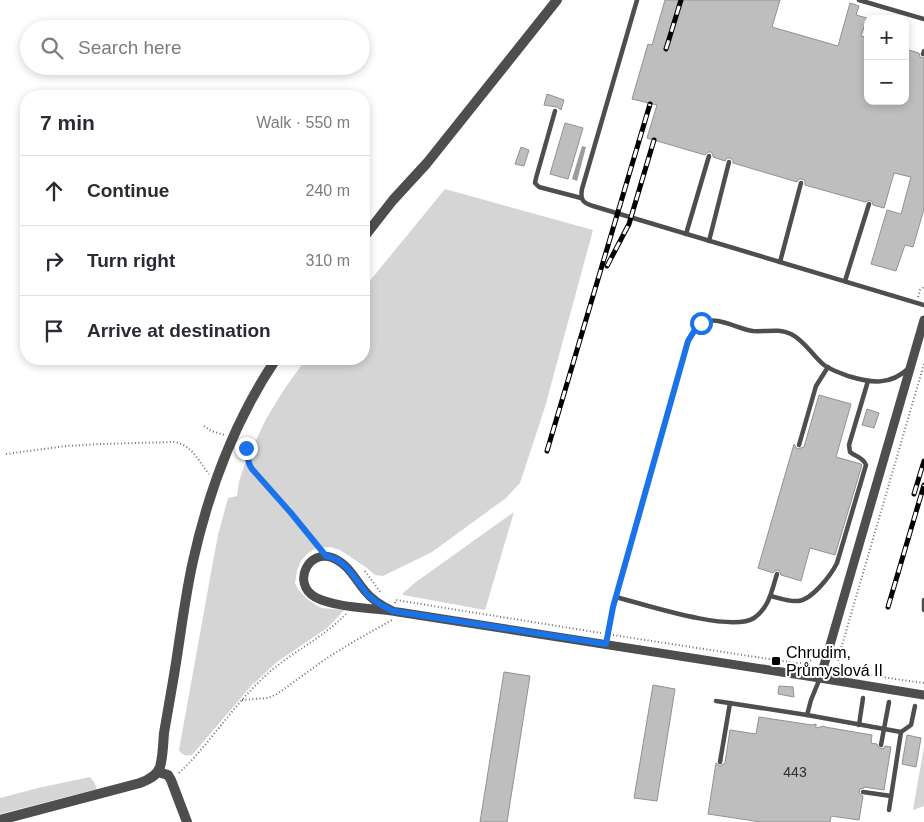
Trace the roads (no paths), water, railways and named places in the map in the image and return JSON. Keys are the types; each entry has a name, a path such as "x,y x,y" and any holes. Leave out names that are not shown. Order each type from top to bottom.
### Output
{"street":[{"path":"370,230 393,200 427,163 557,0"},
{"path":"820,678 924,320"},
{"path":"0,820 140,783 158,772 162,759 168,710 193,562 201,530 228,437 272,365"},
{"path":"396,611 379,604 369,596 343,563 332,557 321,556 307,567 304,578 306,588 310,593 323,600 924,694"},
{"path":"158,772 168,776 171,780 187,822"}],"lane":[{"path":"581,198 582,189 638,0"},
{"path":"859,0 924,19"},
{"path":"556,111 536,178 536,183 539,187 581,198 585,203 593,206 924,304"},
{"path":"686,234 709,156"},
{"path":"709,241 729,162"},
{"path":"780,262 801,183"},
{"path":"845,281 869,204"},
{"path":"606,644 616,596 688,341 701,323 715,320 752,330 785,332 802,341 828,367 868,381 883,382 891,380 911,366"},
{"path":"799,445 816,386 828,367"},
{"path":"770,596 792,601 802,601 829,577 837,563 866,465 864,460 850,452 848,445 868,381"},
{"path":"616,596 683,615 734,623 743,622 753,619 762,611 770,596 777,574"},
{"path":"924,600 924,610"},
{"path":"807,715 810,700 820,678"},
{"path":"859,725 863,698"},
{"path":"716,701 901,732 911,725 915,706"},
{"path":"881,745 889,702"},
{"path":"720,762 730,703"},
{"path":"889,810 901,732"},
{"path":"863,792 892,796"}],"railway":[{"path":"666,49 681,0"},
{"path":"547,451 650,104"},
{"path":"607,266 629,224 654,140"},
{"path":"914,494 924,461"},
{"path":"888,607 924,485"}],"place":[{"name":"Chrudim, Průmyslová II","path":"776,661"}]}
